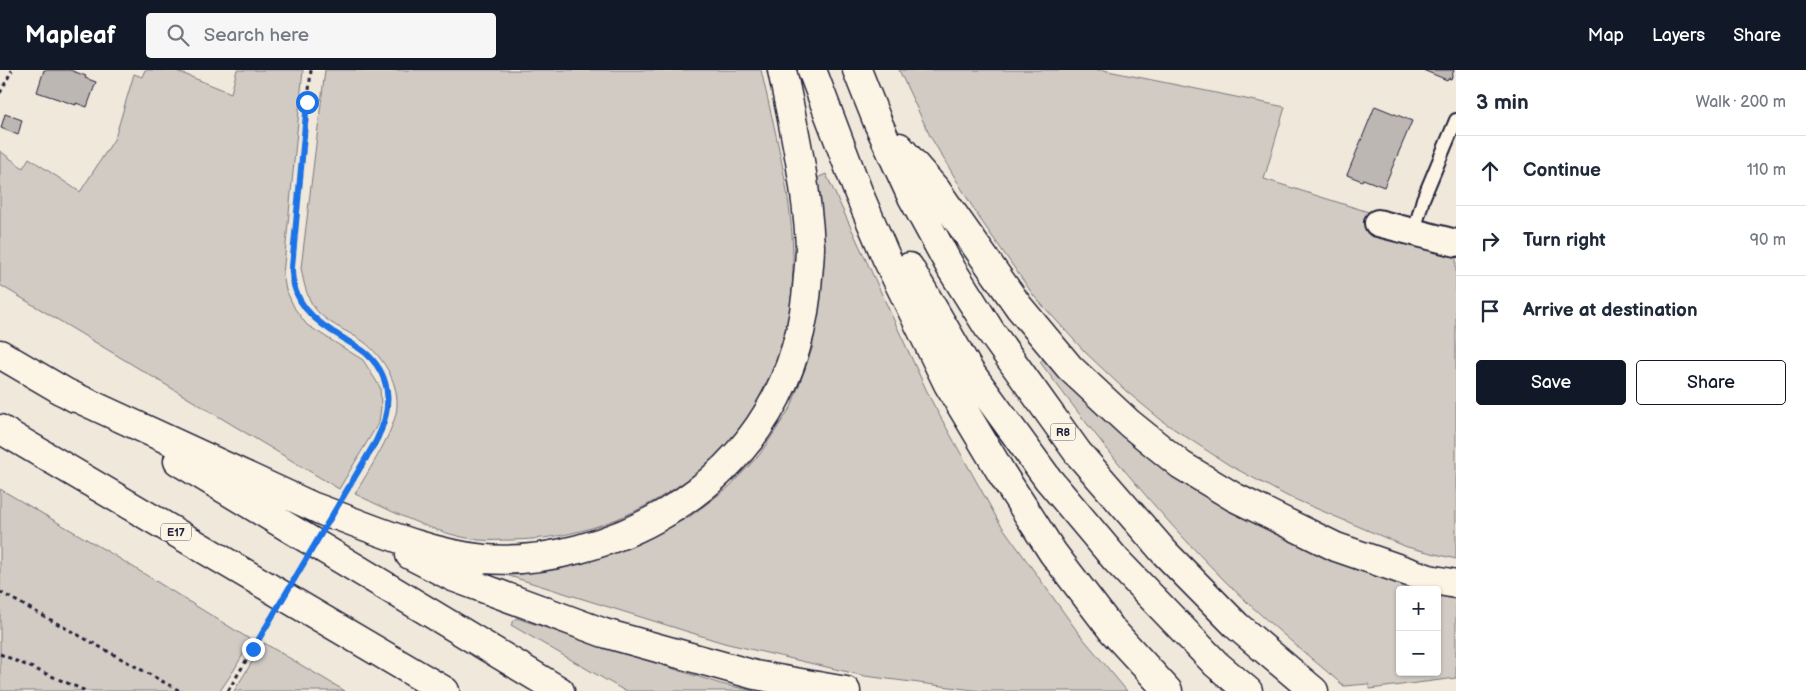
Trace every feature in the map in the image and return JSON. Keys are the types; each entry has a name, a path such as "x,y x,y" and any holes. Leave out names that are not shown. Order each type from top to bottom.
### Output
{"highway":[{"path":"314,507 433,550 485,559 524,558 559,553 626,533 680,505 727,467 759,428 783,387 797,349 807,303 810,248 804,187 782,70"},
{"path":"812,70 859,194 886,258 953,392 1002,474 1053,553 1112,630 1168,691"},
{"name":"R8","path":"857,70 878,123 910,193 952,270 991,332 1078,453 1165,553 1230,619 1314,691"},
{"path":"878,123 937,191 1019,307 1070,368 1129,423 1181,465 1234,497 1336,547 1429,579 1456,584"},
{"path":"836,134 900,252 970,372 1048,479 1116,560 1216,664 1248,691"},
{"path":"0,354 560,691"},
{"path":"60,390 314,507 453,577 604,633 755,675 846,691"},
{"name":"E17","path":"0,429 445,691"},
{"path":"352,636 418,691"}],"street":[{"path":"1378,223 1456,243"}],"lane":[{"path":"1414,232 1423,199 1456,120"}],"path":[{"path":"0,93 12,70"},
{"path":"228,691 351,484 382,429 386,417 388,397 383,377 376,365 368,355 327,329 312,317 301,303 293,285 292,267 311,70"},
{"path":"0,592 180,691"},
{"path":"0,654 86,691"}],"shaded area":[{"path":"145,70 174,70 231,93 237,70 303,70 283,275 286,290 295,309 307,325 363,360 380,387 381,407 379,422 339,489 0,285 0,151 23,168 29,158 80,192 115,138 134,74 142,77"},
{"path":"325,70 761,70 786,184 790,213 793,271 791,300 782,346 765,389 741,429 710,463 644,507 581,531 535,539 479,540 446,533 416,522 355,494 387,438 396,415 397,396 392,378 377,354 364,342 330,322 319,313 309,298 303,280 301,268"},
{"path":"899,70 1103,70 1285,107 1264,179 1378,215 1456,253 1456,559 1407,547 1287,496 1229,465 1165,423 1126,391 1085,352 1034,296 978,216 930,136"},
{"path":"826,174 931,400 999,522 1077,631 1127,691 981,691 865,676 724,643 503,574 506,568 639,540 688,518 729,487 760,454 791,407 812,349 821,288 820,215 815,179"},
{"path":"1045,357 1120,426 1456,591 1456,678 1370,689 1368,684 1344,686 1224,580 1175,528 1083,419 1040,362"},
{"path":"0,489 112,554 251,640 220,691 0,691"},
{"path":"516,618 721,684 754,691 625,691 511,625"},
{"path":"264,643 345,691 234,691"}],"building":[{"path":"44,70 70,70 96,82 87,107 37,92"},
{"path":"1423,70 1454,70 1451,79 1448,78 1447,80"},
{"path":"1375,106 1412,121 1384,187 1347,175"},
{"path":"5,114 22,120 18,135 1,128"}],"route":[{"path":"253,649 376,441 386,417 388,404 387,390 383,377 376,365 368,355 327,329 312,317 296,295 293,285 292,267 307,102"}]}
